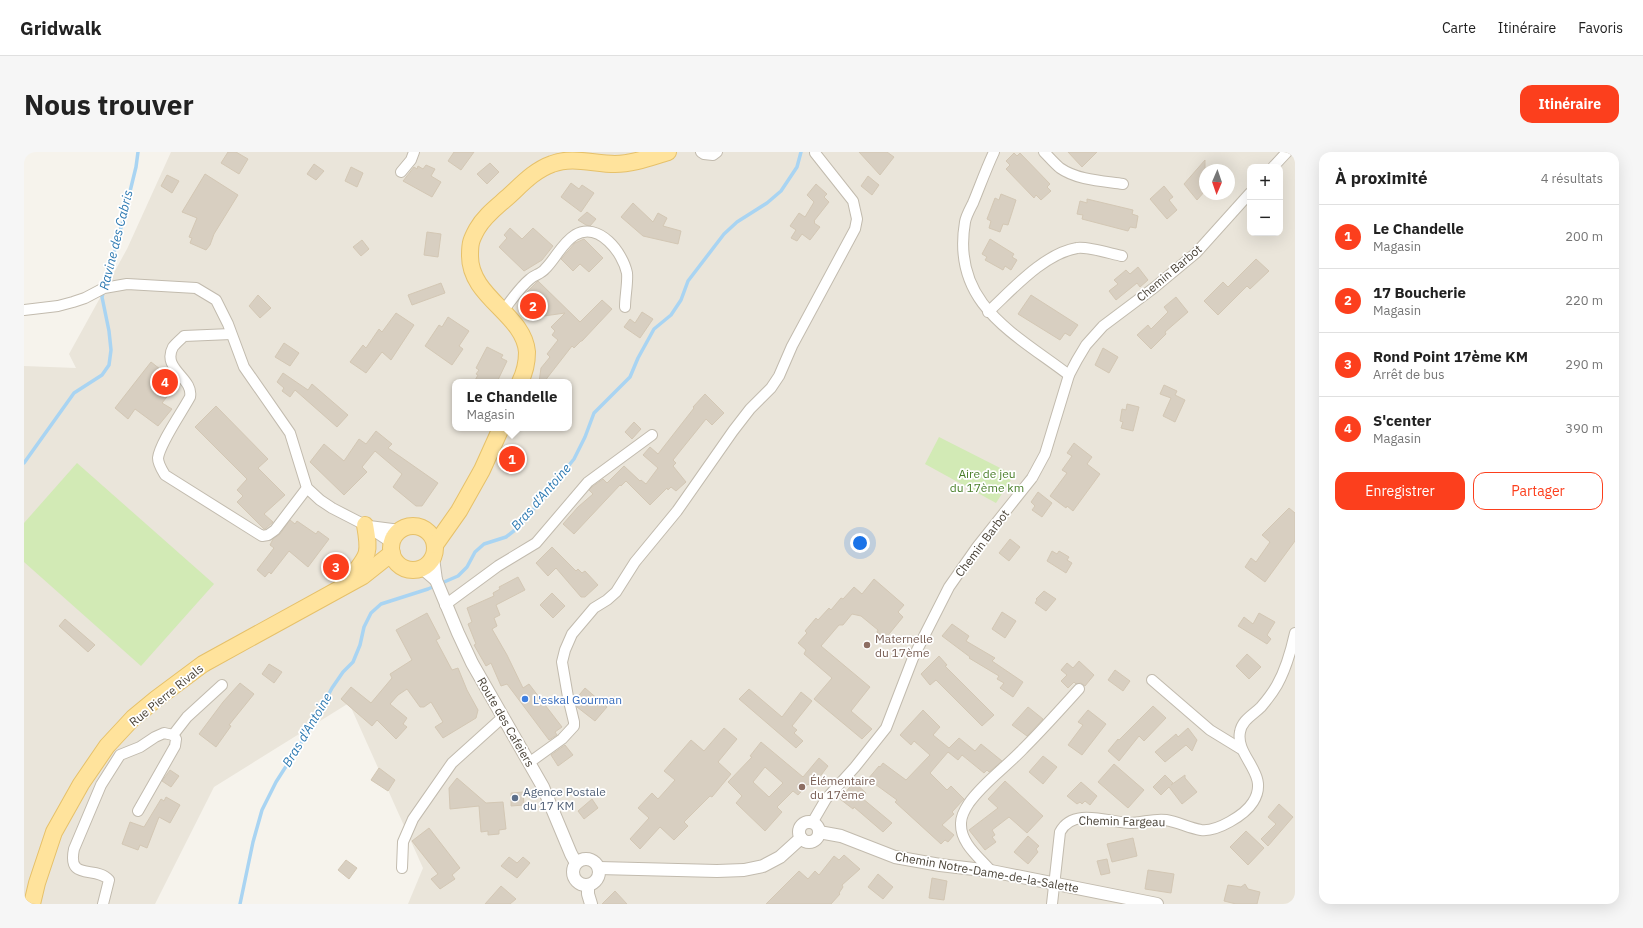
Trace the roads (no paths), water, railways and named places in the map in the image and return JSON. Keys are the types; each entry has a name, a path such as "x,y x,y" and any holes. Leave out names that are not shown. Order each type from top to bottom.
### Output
{"main road":[{"path":"521,379 527,352 523,339 514,324 502,312 477,281 470,264 470,240 484,218 536,172 552,164 567,161 594,161 615,164 630,163 668,152"},
{"path":"459,511 440,523 424,528 412,526 396,548 407,569 415,570 430,557 459,511 482,470 500,431"},
{"path":"344,586 366,559 369,549 365,525"},
{"path":"424,528 433,538 430,557"},
{"name":"Rue Pierre Rivals","path":"32,904 37,883 54,832 81,784 114,750 133,718 203,664 363,576 396,548"}],"street":[{"path":"401,172 414,152"},
{"path":"701,152 712,155 717,152"},
{"path":"530,762 562,739 574,726 562,662 565,650 572,634 594,608 616,592 635,562 677,511 733,431 779,376 792,346 855,229 857,219 853,201 815,152"},
{"path":"994,152 965,221 963,252 968,279 988,312 995,319 1069,375"},
{"path":"1044,152 1059,167 1071,174 1084,178 1123,184"},
{"path":"1276,164 1287,152"},
{"name":"Chemin Barbot","path":"816,827 826,799 855,768 886,728 913,658 949,587 977,547 1032,478 1045,454 1069,375 1086,345 1103,326 1155,287 1196,252 1247,196"},
{"path":"502,312 530,278 544,271 566,241 584,231 604,238 617,250 623,260 627,274 625,307"},
{"path":"988,312 1032,271 1056,255 1078,248 1122,256"},
{"path":"24,310 66,304 85,298 104,288 127,284 196,288 216,300 228,324 244,367 290,433 307,488 320,500 365,525 396,548"},
{"path":"231,334 184,336 173,346 170,356 173,368 189,387 191,393 190,398 161,447 158,459 160,467 165,475 262,536 268,535 275,530 307,488"},
{"path":"443,600 536,543 588,482 652,435"},
{"path":"365,525 396,548"},
{"name":"Route des Cafeiers","path":"430,557 443,600 472,663 543,787 576,863"},
{"name":"Chemin Fargeau","path":"1052,904 1060,832 1064,824 1079,818 1130,823 1165,820 1203,830 1218,828 1240,815 1253,802 1258,790 1258,783 1251,764 1242,749 1239,740 1240,731 1243,723 1261,706 1277,685 1289,658 1295,633"},
{"path":"1152,680 1210,730 1242,749"},
{"path":"138,810 175,746 176,739 173,735 187,717 222,685"},
{"path":"991,871 966,843 962,832 962,815 968,804 977,794 1024,749 1079,689"},
{"path":"402,868 403,842 413,819 452,762 503,717"},
{"name":"Rue Pierre Rivals","path":"103,904 109,880 106,876 81,871 74,866 72,860 74,849 114,750 140,747 164,733 173,735"},
{"path":"599,868 717,871 744,870 763,866 780,857 801,838 806,842 813,841 818,838 816,827"},
{"name":"Chemin Notre-Dame-de-la-Salette","path":"816,827 895,857 940,865 991,871 1157,904"},
{"path":"589,859 596,863 599,868 598,878 595,882 588,885 579,882 574,876 574,867 580,860 589,859"},
{"path":"588,885 588,894 591,904"}],"waterway":[{"name":"Ravine des Cabris","path":"24,463 74,393 102,375 109,365 111,350 109,331 102,297 122,224 136,167 138,152"},
{"name":"Bras d'Antoine","path":"240,904 253,842 262,810 276,782 313,724 332,688 343,672 353,662 360,645 364,627 371,613 381,604 428,589 458,576 467,567 475,552 484,544 506,537 520,526 574,459 585,437 594,413 630,377 638,358 654,329 671,315 681,300 688,281 724,234 737,222 767,203 781,191 797,167 801,152"}],"place":[{"name":"17 Boucherie","path":"533,306"},
{"name":"S'center","path":"165,382"},
{"name":"Le Chandelle","path":"512,459"},
{"name":"Rond Point 17ème KM","path":"336,567"},
{"name":"Maternelle du 17ème","path":"867,645"},
{"name":"L'eskal Gourman","path":"525,699"},
{"name":"Élémentaire du 17ème","path":"802,787"},
{"name":"Agence Postale du 17 KM","path":"515,798"}],"park label":[{"name":"Aire de jeu du 17ème km","path":"987,480"}]}
